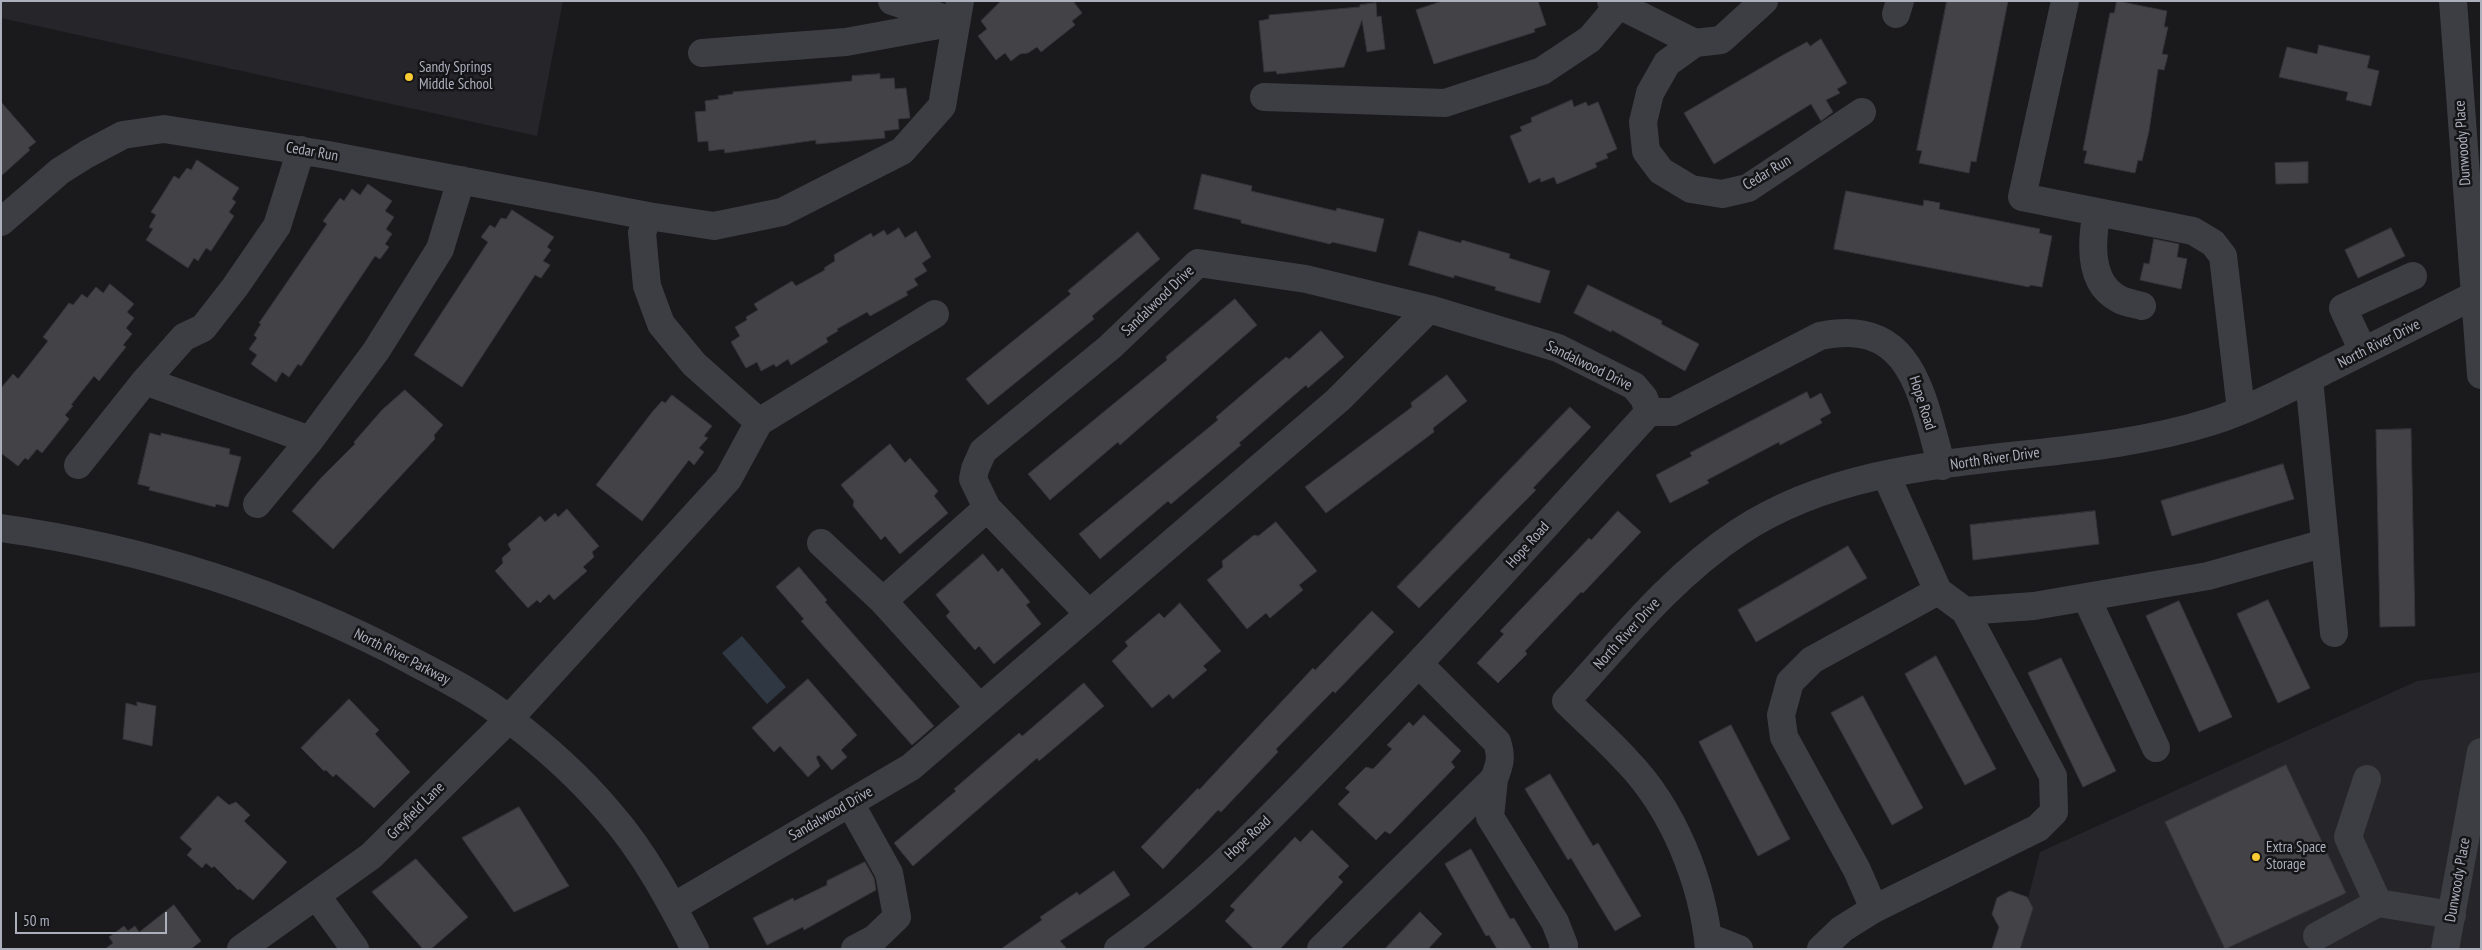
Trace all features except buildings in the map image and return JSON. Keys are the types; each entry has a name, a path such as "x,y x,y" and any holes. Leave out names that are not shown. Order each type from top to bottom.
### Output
{"street":[{"path":"892,1 957,12"},
{"name":"Cedar Run","path":"1764,1 1721,40 1695,43 1667,63 1650,93 1643,122 1646,152 1661,171 1691,189 1722,194 1748,188 1862,112"},
{"path":"2065,1 2022,197 2193,231 2213,243 2223,256 2241,410"},
{"name":"Dunwoody Place","path":"2453,1 2477,294 2481,375"},
{"path":"1264,97 1445,103 1542,71 1590,39 1614,3 1695,43"},
{"path":"702,53 846,42 957,12"},
{"name":"Cedar Run","path":"1,222 60,171 123,135 164,129 301,150 648,216 714,226 782,212 902,151 942,106 957,12"},
{"path":"78,465 145,381 184,337 203,328 235,287 277,226 301,150"},
{"path":"257,504 310,440 376,351 440,249 461,180"},
{"path":"2097,212 2093,234 2096,274 2106,290 2120,300 2142,306"},
{"path":"648,216 642,233 647,286 661,324 694,364 759,422 935,314"},
{"name":"Sandalwood Drive","path":"1089,614 986,508 973,479 975,469 983,451 1110,347 1198,263 1306,278 1429,309 1558,348 1634,386 1644,398 1649,412"},
{"path":"2363,351 2343,308 2413,276"},
{"name":"North River Drive","path":"1709,943 1700,897 1687,859 1670,822 1652,792 1627,760 1566,701 1671,586 1705,556 1741,531 1787,506 1836,486 1886,475 1942,466 2144,438 2210,422 2309,379 2477,294"},
{"name":"Sandalwood Drive","path":"673,907 911,767 1338,400 1429,309"},
{"name":"Hope Road","path":"1118,949 1155,923 1271,818 1419,664 1649,412 1673,412 1820,336 1841,332 1860,333 1889,345 1910,367 1918,384 1942,466"},
{"path":"2309,379 2334,633"},
{"path":"145,381 310,440"},
{"name":"Greyfield Lane","path":"241,949 371,856 509,719 728,479 759,422"},
{"path":"1821,949 1842,929 1874,909 2038,828 2054,812 2053,776 1965,611 1938,591 1886,475"},
{"path":"883,602 986,508"},
{"name":"North River Parkway","path":"1,528 86,543 190,569 306,611 380,644 453,682 509,719 561,762 610,813 645,859 695,949"},
{"path":"821,543 883,602 980,708"},
{"path":"1965,611 2034,606 2208,576 2325,543"},
{"path":"1874,909 1857,870 1784,737 1781,715 1790,682 1812,660 1938,591"},
{"path":"2086,597 2156,748"},
{"path":"1419,664 1496,742 1501,753 1501,763 1494,779 1490,818 1555,922 1564,945 1563,949"},
{"name":"Dunwoody Place","path":"2446,949 2481,752"},
{"path":"1321,949 1494,779"},
{"path":"2367,779 2348,837 2378,902"},
{"path":"850,803 889,873 897,917 874,939 855,949"},
{"path":"316,895 354,949"},
{"path":"2317,936 2378,902 2452,915"},
{"path":"1709,943 1739,949"}],"shaded area":[{"name":"Sandy Springs Middle School","path":"1,1 563,1 537,136 1,18"},
{"path":"742,636 786,687 767,704 722,653"},
{"path":"2481,672 2481,949 2015,949 2040,852 2417,681"}],"place":[{"name":"Sandy Springs Middle School","path":"409,77"},
{"name":"Extra Space Storage","path":"2256,857"}]}
